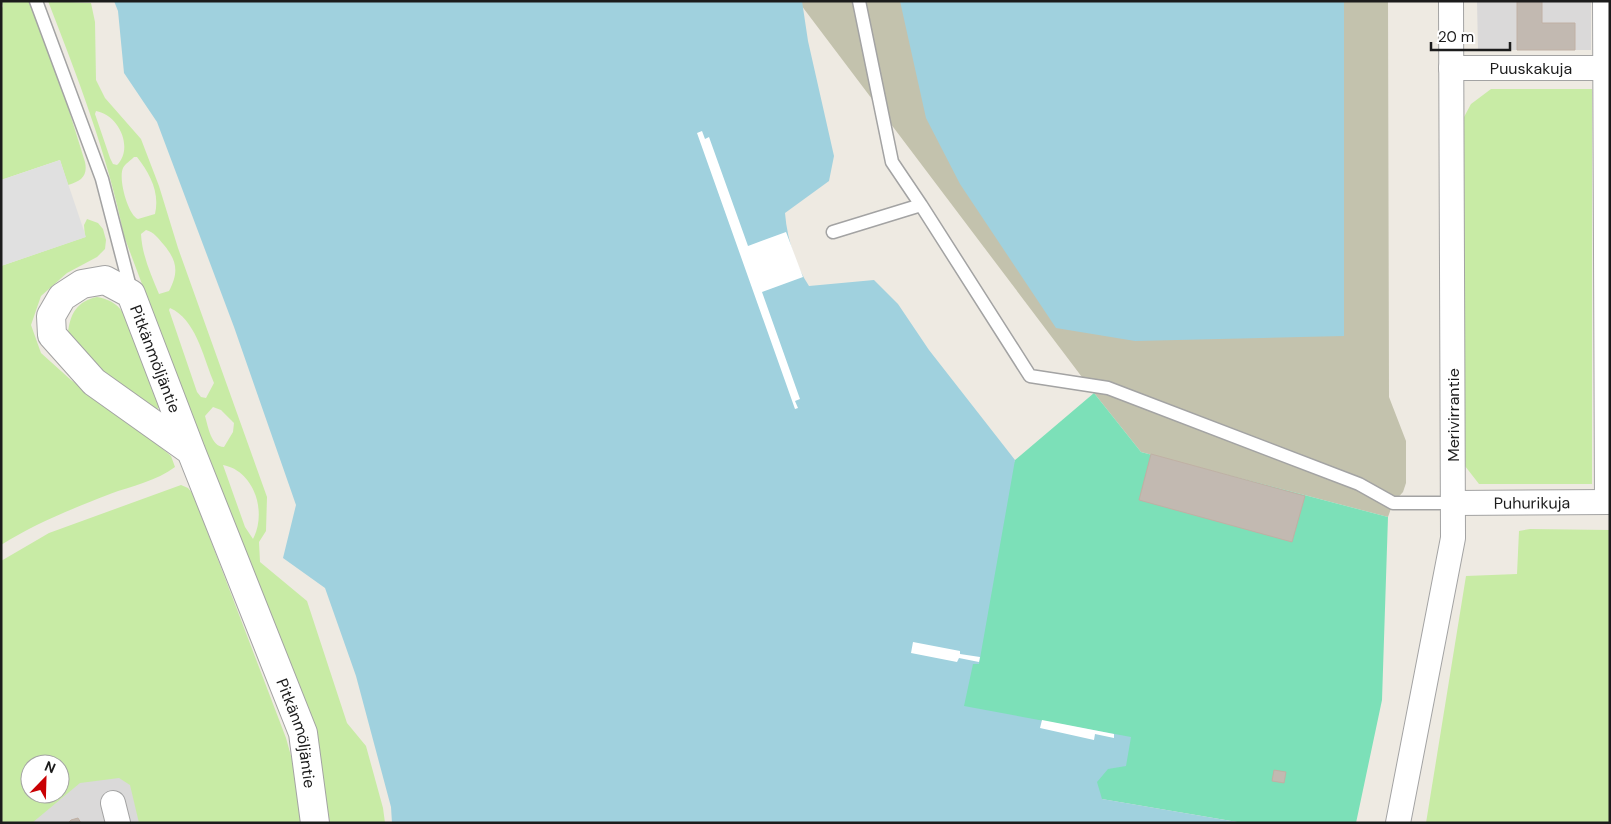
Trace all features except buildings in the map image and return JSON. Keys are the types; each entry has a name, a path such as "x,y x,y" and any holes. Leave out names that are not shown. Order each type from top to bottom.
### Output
{"street":[{"name":"Merivirrantie","path":"1398,823 1453,538 1451,1"},
{"path":"1605,1 1608,68 1608,502"},
{"name":"Puuskakuja","path":"1451,68 1608,68"},
{"name":"Pitkänmöljäntie","path":"191,451 94,382 52,335 51,316 62,297 82,284 105,280 132,294 191,451 303,733 315,823"},
{"name":"Puhurikuja","path":"1454,503 1608,502"}],"lane":[{"path":"36,1 102,179 132,294"},
{"path":"859,1 892,162 1030,376 1108,388 1359,484 1392,503 1454,503"},
{"path":"833,232 921,206"}],"shaded area":[{"path":"798,1 1388,1 1389,397 1406,441 1406,483 1403,492 1393,503 1388,517 1141,452 1094,393"},
{"path":"1477,1 1591,1 1591,50 1478,50"},
{"path":"60,160 86,237 1,266 1,180"},
{"path":"124,748 143,823 27,823 52,804 70,804 70,790"}],"green space":[{"path":"1,1 30,1 58,75 86,167 80,180 68,185 60,160 1,180 1,10 3,6"},
{"path":"48,1 91,3 95,22 96,80 105,98 141,139 267,497 266,531 259,542 260,562 307,601 347,723 366,746 383,808 385,823 330,823 318,755 124,236 101,147","holes":["96,111 104,114 117,125 122,133 124,150 122,158 117,165 113,164 110,158 95,114","134,157 137,157 146,170 155,191 155,214 138,219 134,216 123,188 122,173 125,165","146,230 154,234 172,256 175,272 169,291 159,294 143,250 141,234","170,308 179,313 186,320 197,338 214,383 206,398 201,397 197,392 169,310","213,407 221,410 234,423 233,432 224,447 216,444 205,416","223,465 243,475 255,494 259,517 253,539 245,527"]},
{"path":"1491,89 1592,89 1592,484 1479,484 1465,466 1464,117 1471,104"},
{"path":"87,219 98,223 103,229 106,240 105,249 97,257 67,273 41,296 31,325 41,353 71,380 127,419 171,456 175,467 152,480 110,494 54,517 1,545 1,266 85,237 84,225"},
{"path":"97,297 115,304 128,319 160,406 156,411 87,360 68,333 76,309 84,302"},
{"path":"1094,393 1141,452 1388,517 1382,700 1356,823 1243,823 890,763 1015,460"},
{"path":"181,485 188,488 193,494 286,738 298,781 302,823 139,823 130,785 119,778 80,783 70,791 70,754 20,754 20,804 55,804 32,823 1,823 1,561 49,533"},
{"path":"1530,529 1610,530 1610,823 1426,823 1466,576 1517,574 1519,531"}],"water":[{"path":"114,1 802,1 808,41 834,156 829,181 785,213 790,242 800,269 809,286 874,280 898,304 929,350 1015,460 979,664 973,664 964,706 1131,737 1126,766 1108,769 1097,782 1102,799 1243,823 392,823 391,807 356,676 325,588 283,558 296,505 234,327 157,122 124,73 118,11"},
{"path":"900,1 1344,1 1344,336 1135,341 1056,328 960,184 926,118"}],"pier":[{"path":"702,131 705,139 709,137 748,246 786,232 803,277 762,292 800,399 795,401 798,408 795,409 697,133"},
{"path":"913,642 980,657 979,662 959,658 957,662 911,653"},
{"path":"1042,720 1114,734 1114,738 1095,734 1094,740 1040,728"}]}
